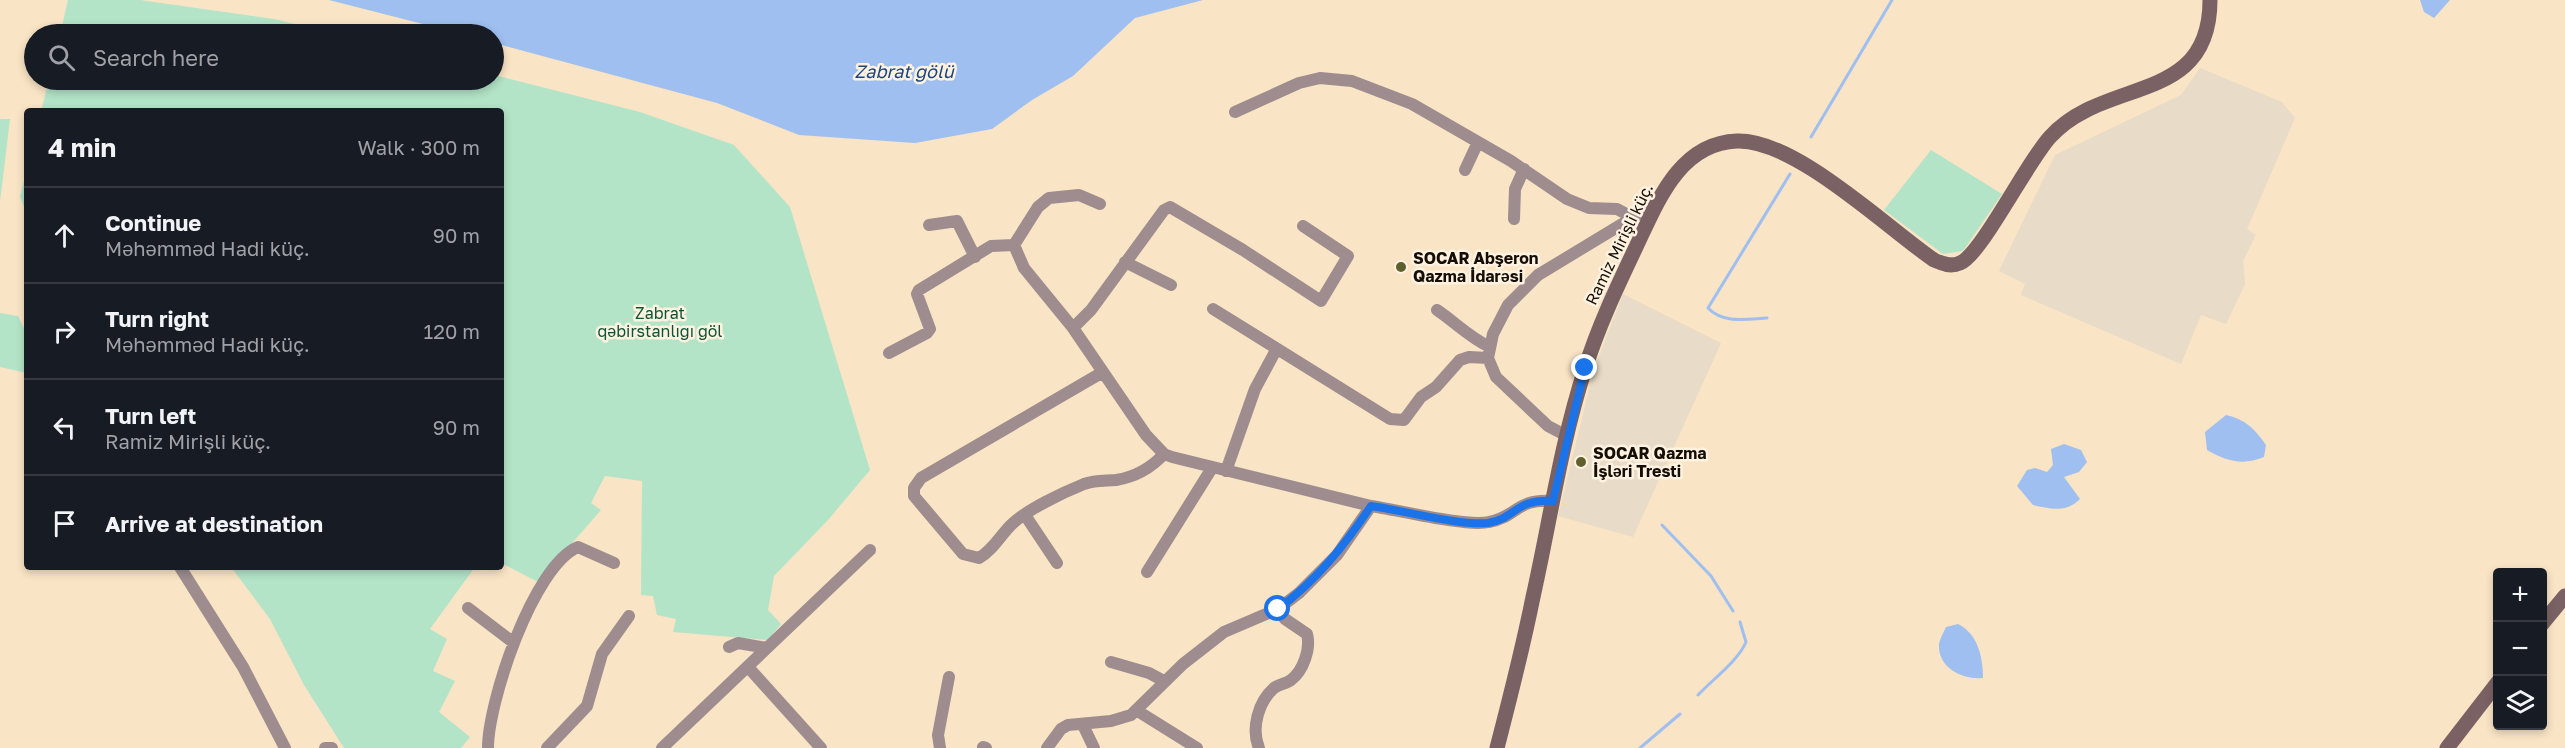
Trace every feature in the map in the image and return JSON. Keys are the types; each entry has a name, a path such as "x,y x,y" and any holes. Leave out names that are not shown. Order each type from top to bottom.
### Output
{"street":[{"name":"Ramiz Mirişli küç.","path":"1497,748 1527,625 1567,436 1585,368 1597,333 1657,203 1674,174 1704,150 1726,142 1760,144 1780,150 1810,167 1934,260 1953,265 1963,262 1981,242 2036,154 2063,123 2094,105 2165,80 2179,73 2191,62 2207,34 2210,0"},
{"path":"1234,112 1299,82 1335,78 1388,93 1524,169 1573,202 1589,208 1617,209 1632,217"},
{"path":"1465,170 1478,142"},
{"path":"1514,219 1515,189 1524,169"},
{"path":"1014,245 1043,201 1079,195 1100,204"},
{"path":"1489,353 1500,318 1526,285 1657,203"},
{"path":"1073,328 1091,310 1164,210 1170,207 1243,250 1321,301 1348,255 1303,226"},
{"path":"929,225 957,222 960,224 975,257"},
{"path":"889,353 927,333 930,329 917,294 919,290 991,246 1014,245"},
{"path":"1014,245 1024,268 1073,328 1146,435 1164,454 1212,468 1371,506 1484,523 1503,517 1532,500 1553,501"},
{"path":"1125,262 1171,285"},
{"path":"1213,309 1390,419 1399,421 1404,420 1421,397 1436,387 1460,360 1489,353"},
{"path":"1437,310 1463,329 1489,353 1496,378 1548,426 1567,436"},
{"path":"1226,471 1255,389 1276,350"},
{"path":"1102,372 921,478 914,488 914,496 963,554 980,558 1013,522 1025,515 1083,484 1117,480 1144,471 1164,454"},
{"path":"1147,572 1212,468"},
{"path":"1047,748 1061,729 1068,725 1122,719 1136,710 1164,681 1224,632 1278,609 1319,575 1337,555 1371,506"},
{"path":"1025,515 1057,563"},
{"path":"488,748 488,735 505,667 540,589 570,551 578,547 614,563"},
{"path":"662,748 870,550"},
{"path":"182,570 243,667 285,748"},
{"path":"2544,622 2565,596"},
{"path":"468,608 514,643"},
{"path":"1259,748 1255,729 1261,707 1275,688 1290,681 1299,671 1308,645 1307,634 1285,619 1278,609"},
{"path":"547,748 587,706 602,654 629,616"},
{"path":"729,647 738,643 767,648"},
{"path":"1111,662 1149,673 1164,681"},
{"path":"748,667 820,748"},
{"path":"940,748 938,735 949,677"},
{"path":"2447,748 2493,688"},
{"path":"1136,710 1197,748"},
{"path":"1083,725 1094,748"},
{"path":"325,748 332,748"}],"shaded area":[{"path":"2200,68 2282,102 2295,118 2247,229 2256,235 2243,261 2245,284 2226,324 2201,315 2181,364 2021,295 2025,284 1999,271 2055,155 2181,95"},
{"path":"1623,294 1721,343 1633,537 1558,516 1594,369"}],"green space":[{"path":"68,0 140,0 274,19 294,24 62,24"},
{"name":"Zabrat qəbirstanlığı göl","path":"504,78 640,112 734,145 790,207 870,470 828,520 774,576 768,610 781,624 768,640 673,632 676,619 657,615 653,596 641,595 642,481 605,476 591,503 601,510 538,582 504,565 504,108 42,108 46,90 504,90"},
{"path":"0,119 10,119 0,202"},
{"path":"1931,150 2002,194 1963,251 1943,254 1884,210"},
{"path":"24,181 24,207 20,197"},
{"path":"0,313 18,316 24,329 24,372 0,367"},
{"path":"233,570 473,570 430,629 447,639 433,671 455,681 439,712 470,737 461,748 344,748 304,685 270,619"}],"water":[{"name":"Zabrat gölü","path":"329,0 1203,0 1135,18 1073,76 1032,100 992,129 915,143 799,135 717,103 504,46 504,24 423,24"},
{"path":"2420,0 2450,0 2434,18 2424,12"},
{"path":"2226,415 2244,422 2258,434 2266,445 2264,457 2242,462 2221,457 2207,450 2205,432"},
{"path":"2064,444 2081,450 2087,462 2079,472 2064,477 2080,499 2064,508 2052,509 2033,505 2017,486 2027,470 2035,468 2047,472 2053,465 2051,449"},
{"path":"1958,624 1965,628 1975,640 1982,662 1983,678 1960,675 1947,667 1943,661 1939,645 1941,638 1946,627"}],"waterway":[{"path":"1811,137 1892,0"},
{"path":"1767,318 1728,318 1708,308 1790,174"},
{"path":"1662,525 1711,576 1733,611"},
{"path":"1698,695 1742,649 1746,642 1740,622"},
{"path":"1640,748 1680,714"}],"place":[{"name":"SOCAR Abşeron Qazma İdarəsi","path":"1401,267"},
{"name":"SOCAR Qazma İşləri Tresti","path":"1581,462"}],"route":[{"path":"1278,609 1319,575 1351,537 1371,506 1484,523 1503,517 1532,500 1553,501 1585,368"}]}
